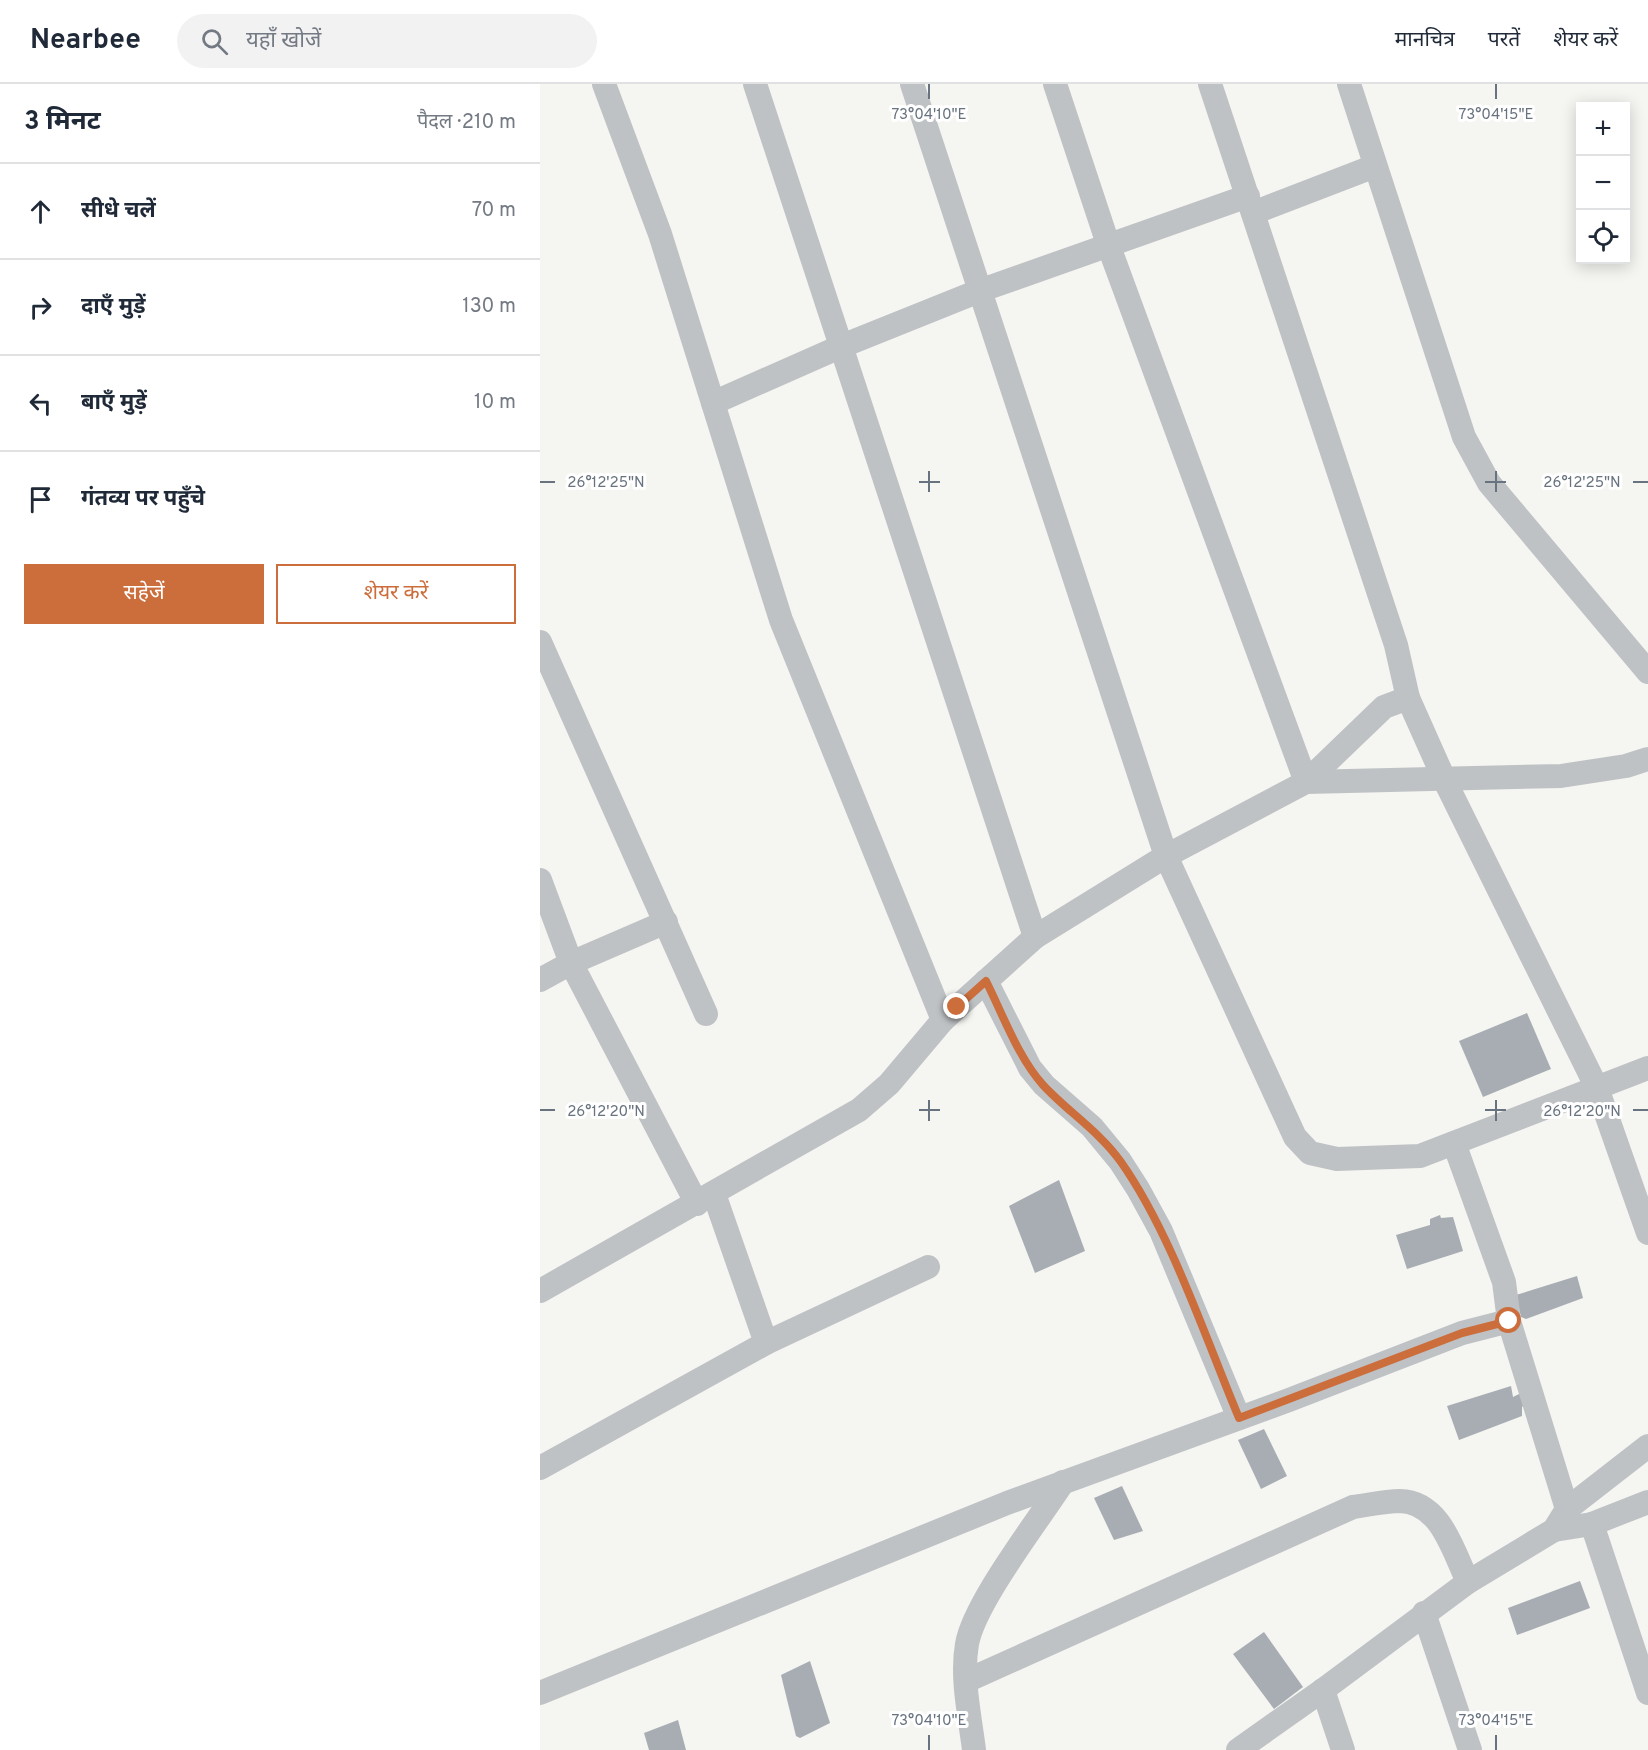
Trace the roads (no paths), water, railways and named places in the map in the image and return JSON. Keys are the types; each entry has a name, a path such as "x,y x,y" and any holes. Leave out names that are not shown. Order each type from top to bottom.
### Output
{"street":[{"path":"604,84 660,234 781,620 943,1020"},
{"path":"755,84 1035,937"},
{"path":"912,84 1166,856 1295,1137 1310,1153 1337,1159 1420,1156 1648,1068"},
{"path":"1055,84 1108,244 1306,782"},
{"path":"1210,84 1396,645 1408,698 1445,781 1597,1088 1648,1233"},
{"path":"1349,84 1464,437 1489,483 1648,672"},
{"path":"712,403 842,346 979,291 1108,244 1375,166"},
{"path":"540,642 706,1014"},
{"path":"540,1291 860,1110 889,1084 943,1020 1035,937 1166,856 1306,782 1384,707 1408,698"},
{"path":"1306,782 1445,781 1561,776 1626,766 1648,759"},
{"path":"540,880 571,963 706,1199 766,1343"},
{"path":"540,980 571,963 666,922"},
{"path":"986,981 1030,1068 1044,1085 1092,1127 1120,1161 1138,1189 1161,1231 1239,1418"},
{"path":"1454,1143 1504,1282 1509,1321 1567,1509"},
{"path":"540,1468 766,1343 928,1268"},
{"path":"540,1693 1063,1482 1462,1333 1509,1321"},
{"path":"1554,1530 1567,1509 1648,1446"},
{"path":"974,1750 966,1680 967,1644 984,1604 1063,1482"},
{"path":"966,1680 1353,1507 1400,1501 1423,1506 1438,1519 1468,1582"},
{"path":"1238,1750 1468,1582 1554,1530 1592,1524 1648,1502"},
{"path":"1592,1524 1648,1693"},
{"path":"1424,1613 1470,1750"},
{"path":"1323,1690 1342,1750"}]}
